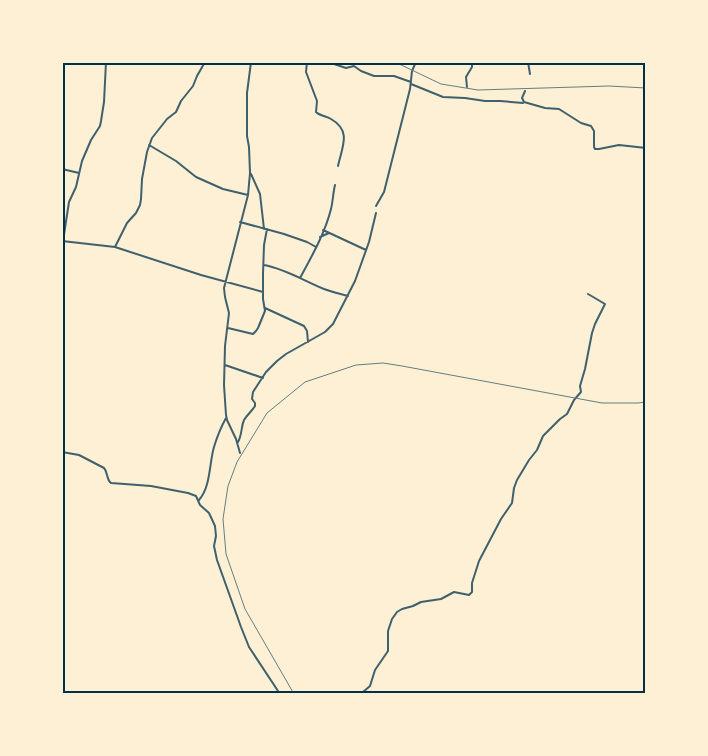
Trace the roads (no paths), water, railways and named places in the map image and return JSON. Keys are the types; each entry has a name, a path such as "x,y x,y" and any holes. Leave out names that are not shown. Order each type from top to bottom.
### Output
{"street":[{"path":"106,62 100,126 84,153 76,187 69,202 63,241 115,248 263,292"},
{"path":"115,248 127,223 140,205 142,179 149,145 156,133 176,112 179,104 193,86 205,62"},
{"path":"240,453 238,443 226,418 224,346 229,313 224,297 240,222 248,195 250,173 247,100 251,62"},
{"path":"307,62 306,72 317,102 316,112 339,125 344,133 338,166"},
{"path":"328,62 346,68 354,66 374,76 394,76 443,97 523,103"},
{"path":"376,206 384,192 411,83 412,71 416,62"},
{"path":"467,87 466,77 472,67 472,62"},
{"path":"528,62 530,74"},
{"path":"525,91 522,98 524,102 544,108 559,109 583,124 590,126 594,131 595,149 619,145 646,148"},
{"path":"149,145 176,161 196,177 223,189 248,195"},
{"path":"62,169 79,173"},
{"path":"228,328 250,334 254,333 265,313 263,292 265,229 260,194 250,173"},
{"path":"300,278 314,254 330,210 335,185"},
{"path":"238,443 241,438 244,419 255,406 252,399 253,392 271,367 281,358 325,332 333,324 355,281 369,242 376,213"},
{"path":"240,222 284,234 316,247"},
{"path":"323,230 366,250"},
{"path":"320,237 330,233"},
{"path":"264,265 279,268 323,288 348,296"},
{"path":"358,694 370,686 375,670 388,651 388,631 392,619 397,612 426,601 441,599 454,592 471,593 479,561 501,519 512,503 517,480 537,450 542,438 567,414 574,400 581,392 580,386 592,333 605,304 588,294"},
{"path":"265,308 304,326 307,331 308,342"},
{"path":"225,365 263,378"},
{"path":"198,500 202,496 206,485 215,443 226,418"},
{"path":"62,452 79,455 104,468 110,483 151,486 196,496 215,526 214,546 217,560 238,622 250,647 280,694"}],"railway":[{"path":"395,62 441,84 478,90 609,86 646,88"},
{"path":"294,694 245,609 226,554 223,519 228,486 237,462 267,413 305,382 356,365 383,363 602,403 646,402"}]}
